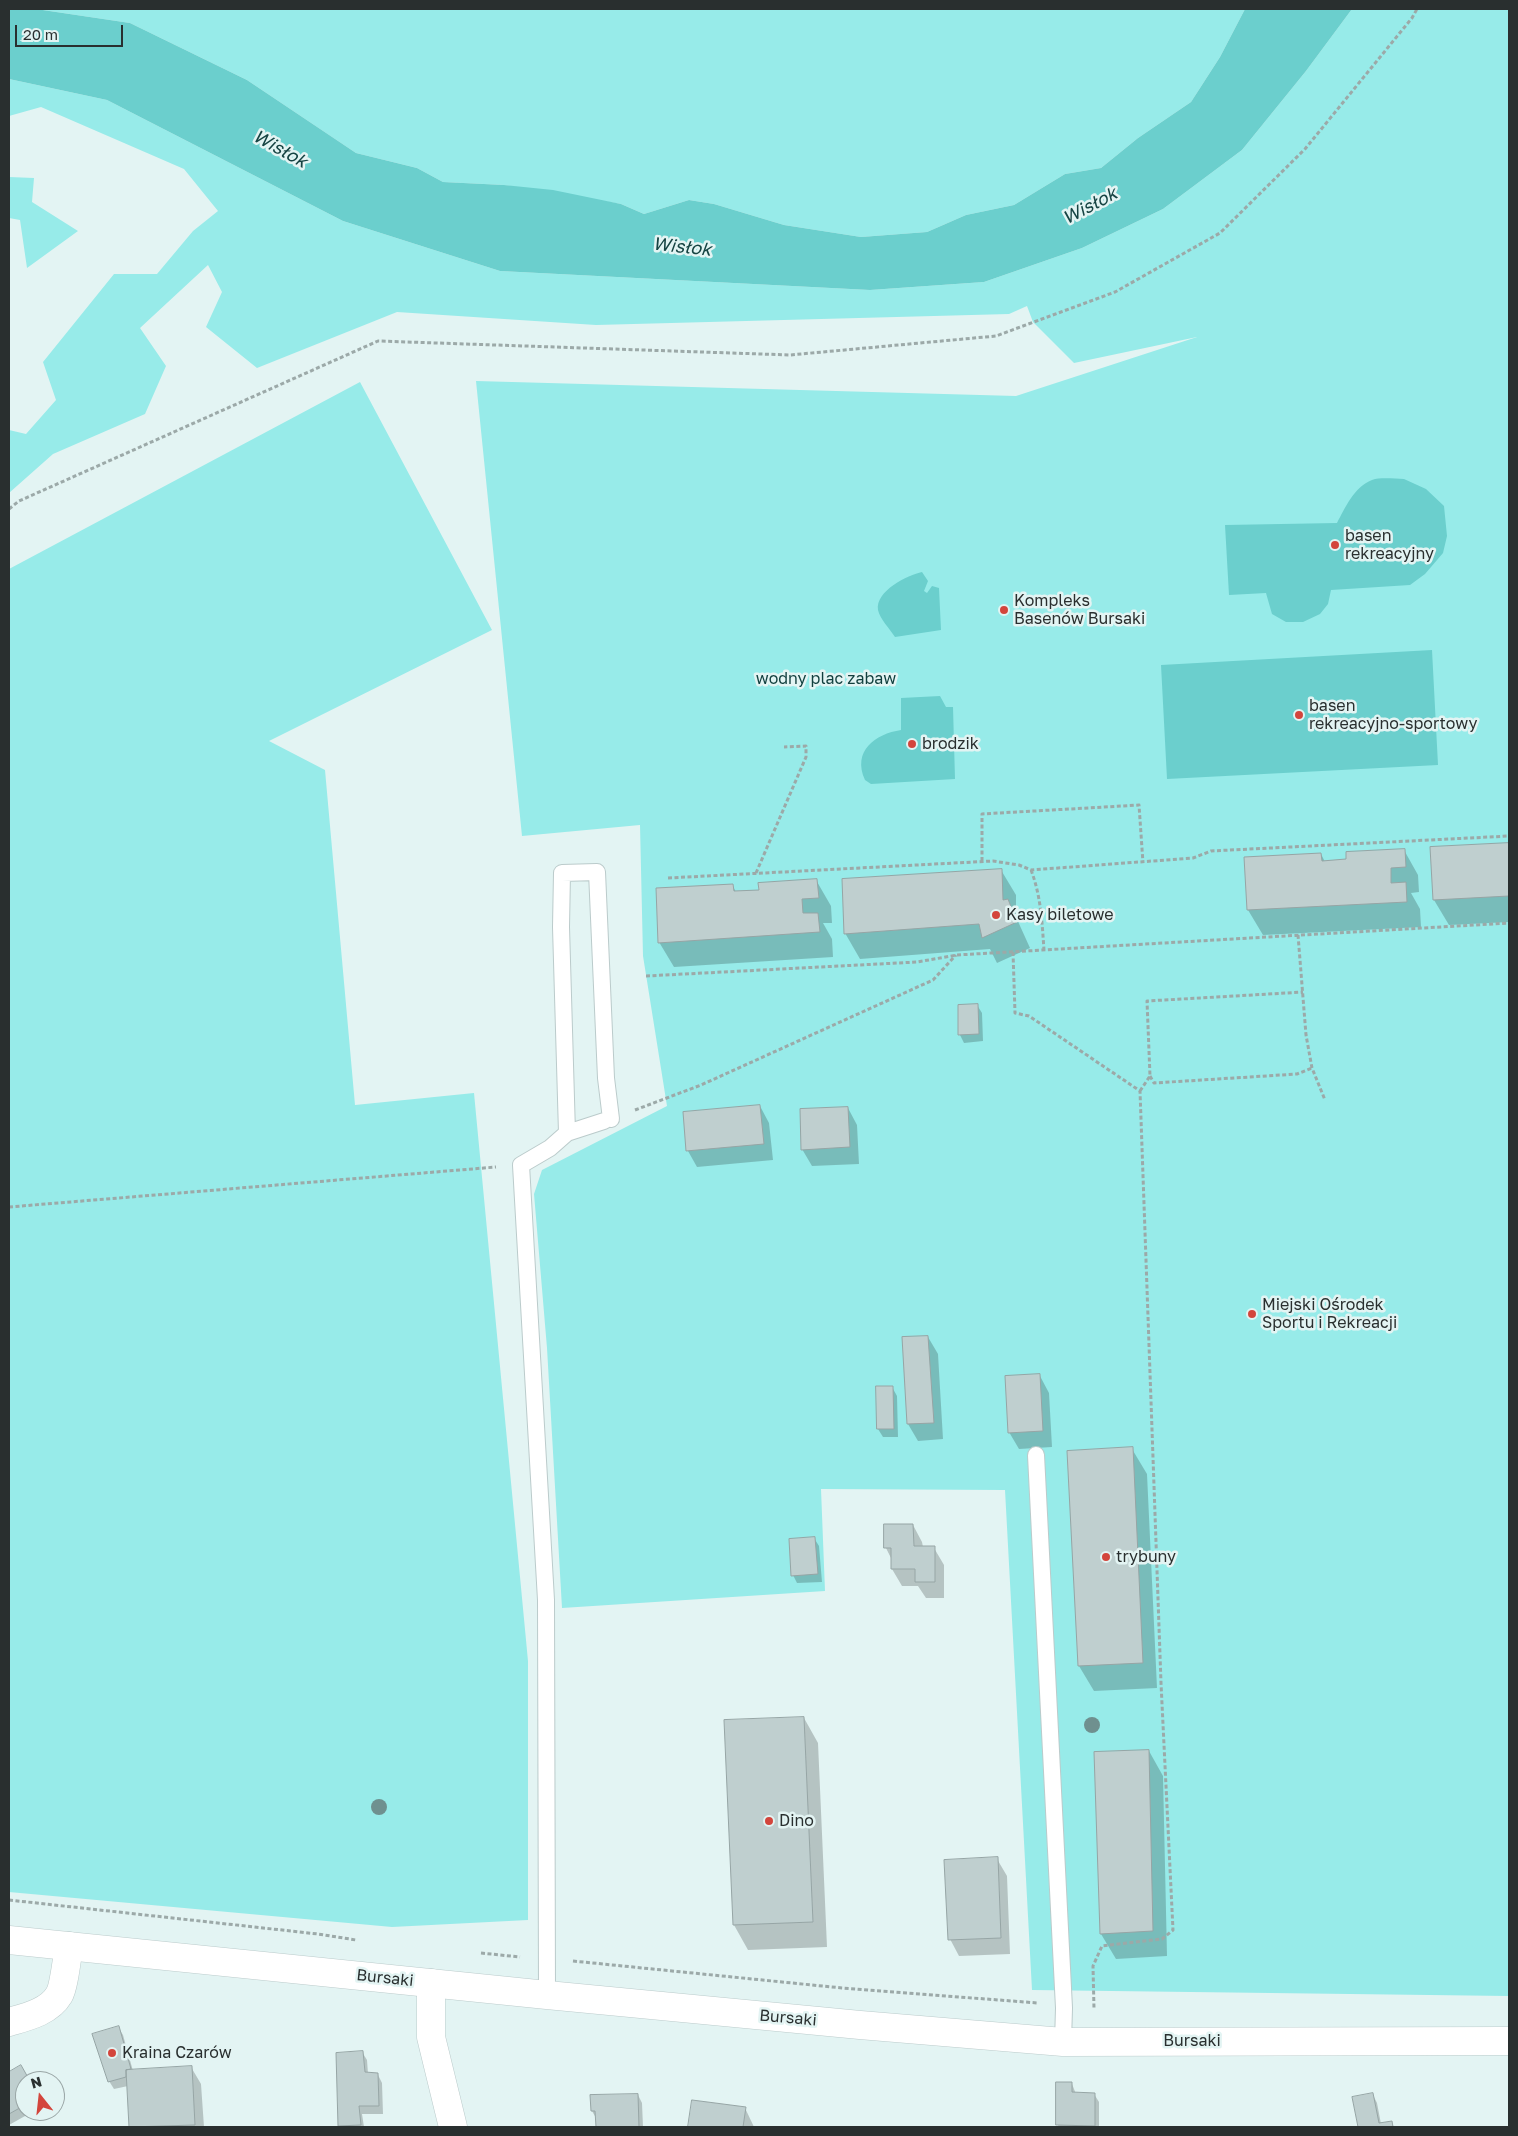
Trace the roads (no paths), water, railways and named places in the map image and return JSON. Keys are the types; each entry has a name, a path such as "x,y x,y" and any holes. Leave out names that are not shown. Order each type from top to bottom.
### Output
{"street":[{"name":"Bursaki","path":"9,1940 860,2026 1063,2042 1509,2041"},
{"path":"9,2022 34,2014 50,2006 60,1994 69,1946"},
{"path":"431,1983 431,2037 453,2127"}],"lane":[{"path":"547,1995 546,1600 521,1165 550,1148 567,1133 608,1120 597,872 562,873 561,927 567,1133"},
{"path":"1036,1455 1064,2008 1063,2042"}],"water":[{"name":"Wisłok","path":"9,9 36,9 130,23 247,80 356,153 417,168 443,182 553,190 621,204 644,214 689,200 714,204 784,225 861,237 927,232 966,215 1014,205 1065,174 1101,168 1138,138 1191,102 1220,57 1245,9 1352,9 1306,71 1242,150 1163,209 1082,248 984,282 870,290 500,271 343,221 107,100 9,79"},
{"name":"basen rekreacyjny","path":"1380,479 1404,479 1426,489 1444,506 1447,536 1443,553 1425,574 1410,585 1331,590 1328,604 1320,614 1303,622 1286,622 1272,614 1266,593 1229,595 1225,525 1337,523 1351,498 1366,483"},
{"path":"922,572 928,581 924,591 927,593 932,586 939,588 941,630 895,637 879,613 878,603 887,590 901,580"},
{"name":"basen rekreacyjno-sportowy","path":"1432,650 1438,765 1167,779 1161,665"},
{"name":"brodzik","path":"940,696 946,707 953,707 955,779 871,784 865,780 861,761 868,746 883,735 901,730 901,698"}],"place":[{"name":"basen rekreacyjny","path":"1335,545"},
{"name":"Kompleks Basenów Bursaki","path":"1004,610"},
{"name":"basen rekreacyjno-sportowy","path":"1299,715"},
{"name":"brodzik","path":"912,744"},
{"name":"Kasy biletowe","path":"996,915"},
{"name":"Miejski Ośrodek Sportu i Rekreacji","path":"1252,1314"},
{"name":"trybuny","path":"1106,1557"},
{"name":"Dino","path":"769,1821"},
{"name":"Kraina Czarów","path":"112,2053"}],"park label":[{"name":"wodny plac zabaw","path":"826,679"}]}
